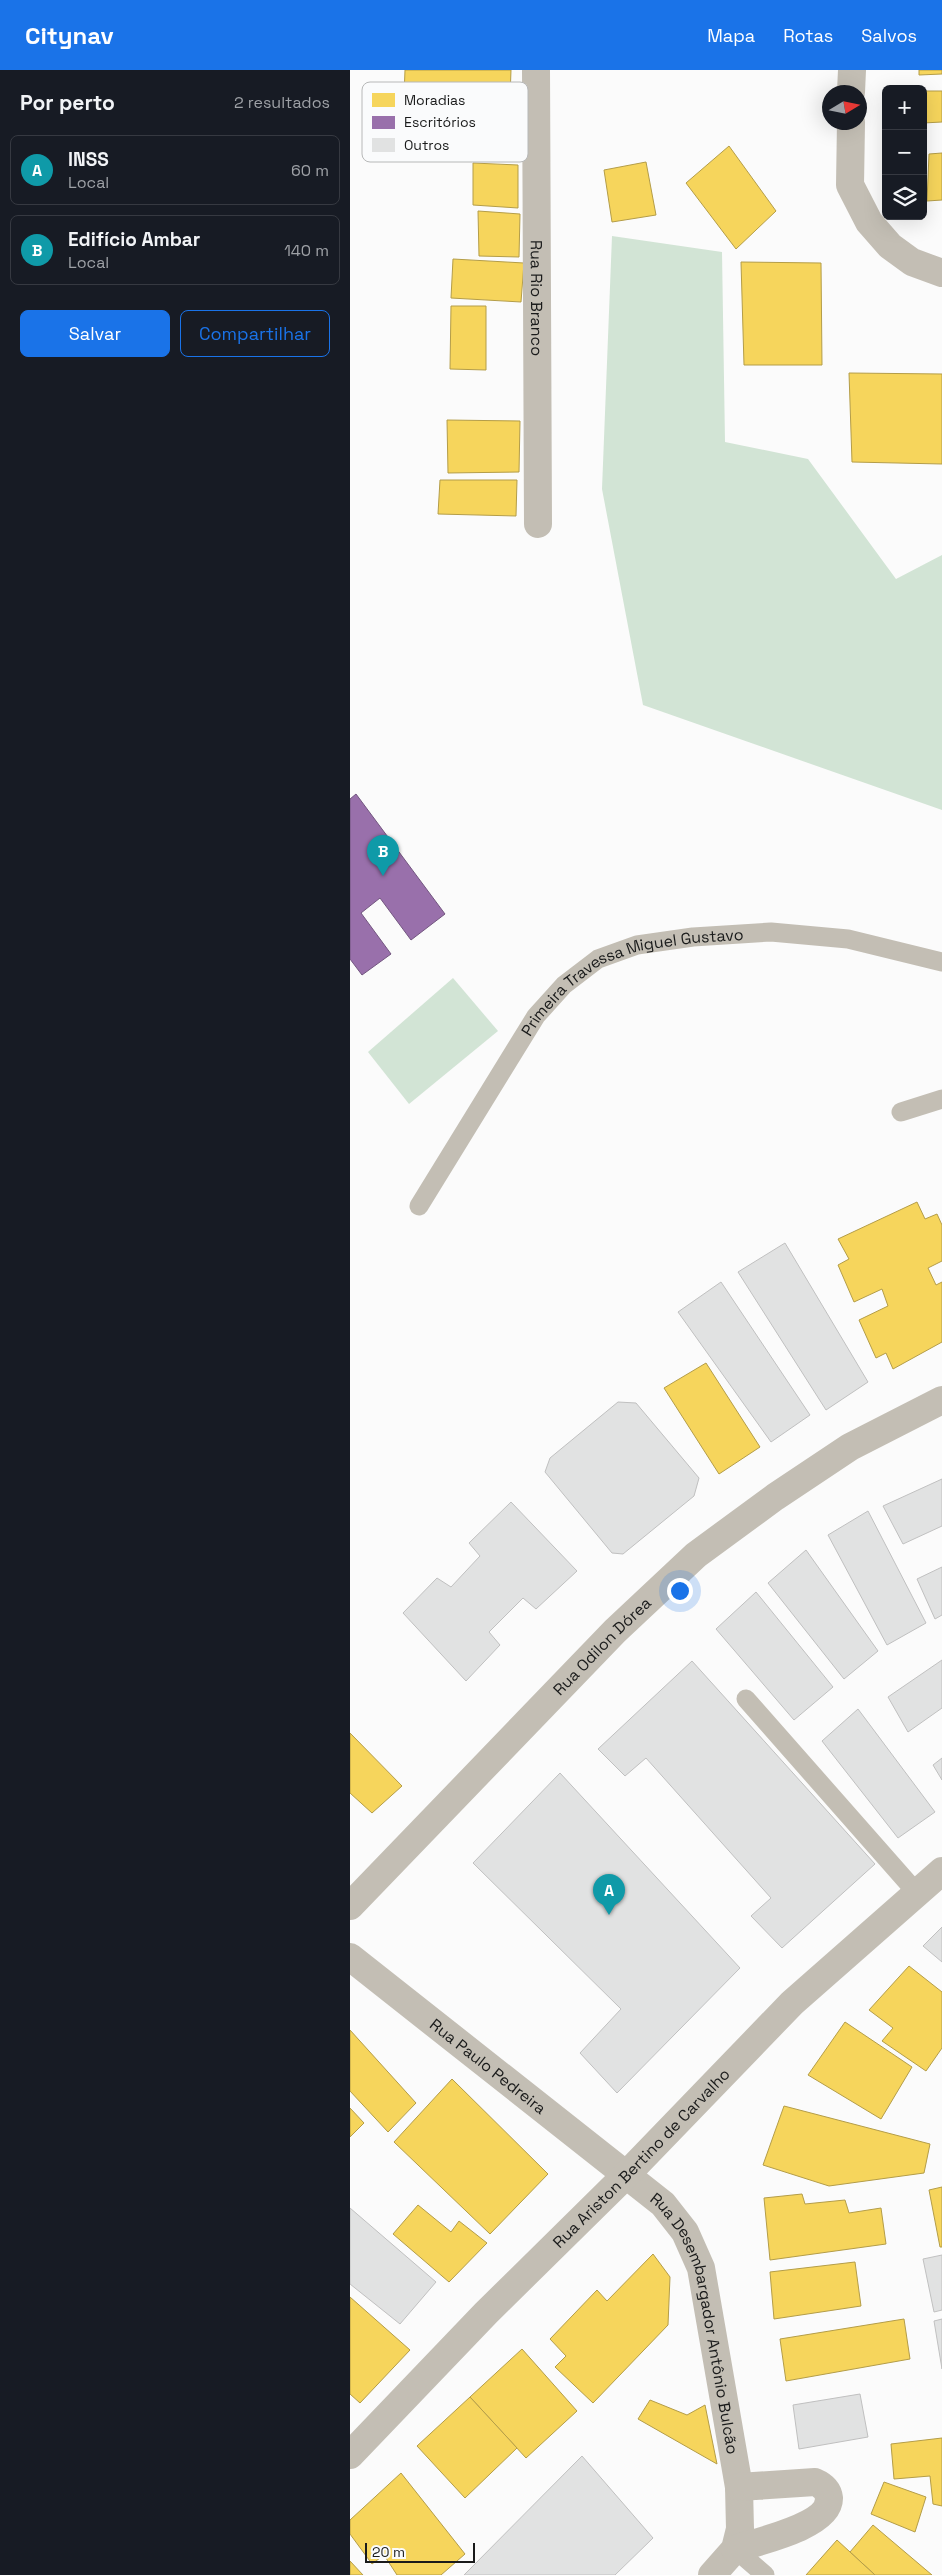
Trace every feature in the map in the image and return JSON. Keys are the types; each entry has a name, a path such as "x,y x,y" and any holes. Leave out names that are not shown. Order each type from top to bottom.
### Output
{"street":[{"name":"Rua Rio Branco","path":"536,70 538,524"},
{"path":"851,85 852,70"},
{"path":"851,130 850,185 869,222 890,246 912,262 942,273"},
{"name":"Rua Odilon Dórea","path":"350,1906 615,1631 696,1555 850,1447 942,1400"},
{"name":"Rua Ariston Bertino de Carvalho","path":"350,2455 486,2313 625,2176 792,2003 942,1871"},
{"name":"Rua Paulo Pedreira","path":"350,1957 625,2176"},
{"name":"Rua Desembargador Antônio Bulcão","path":"625,2176 663,2204 685,2232 701,2268 739,2487 740,2529 735,2549"},
{"path":"712,2575 735,2549 788,2532 811,2522 824,2511 829,2503 829,2494 823,2486 815,2482 739,2487"}],"lane":[{"name":"Primeira Travessa Miguel Gustavo","path":"419,1206 536,1016 564,985 598,959 637,945 693,937 770,932 848,939 942,962"},
{"path":"902,1112 942,1099"},
{"path":"746,1698 916,1892"},
{"path":"735,2549 765,2575"}],"green space":[{"path":"612,236 722,252 725,442 808,459 896,579 942,555 942,810 643,705 602,489"},
{"path":"453,978 498,1031 409,1104 368,1052"}],"building: Moradias":[{"path":"405,70 511,70 511,82 405,82"},
{"path":"919,70 942,70 942,74 919,75"},
{"path":"927,91 942,91 942,122 927,123"},
{"path":"729,146 776,211 736,249 686,183"},
{"path":"942,153 942,200 927,201 929,154"},
{"path":"646,162 656,215 612,222 604,170"},
{"path":"473,163 518,165 518,208 473,205"},
{"path":"478,211 520,214 519,257 479,256"},
{"path":"453,259 524,263 521,302 451,298"},
{"path":"741,262 821,263 822,365 744,365"},
{"path":"451,306 486,306 486,370 450,369"},
{"path":"849,373 942,374 942,464 852,462"},
{"path":"447,420 520,421 519,472 448,473"},
{"path":"440,480 517,480 516,516 438,514"},
{"path":"917,1202 925,1219 937,1214 942,1225 942,1261 928,1268 936,1285 942,1282 942,1342 893,1369 886,1353 876,1358 859,1320 888,1306 882,1289 854,1302 838,1265 849,1259 838,1239"},
{"path":"706,1363 760,1447 719,1474 664,1388"},
{"path":"350,1733 402,1786 372,1813 350,1793"},
{"path":"909,1966 942,1992 942,2048 926,2071 882,2041 893,2028 869,2010"},
{"path":"845,2022 912,2067 881,2119 808,2075"},
{"path":"350,2030 416,2103 388,2132 350,2091"},
{"path":"452,2079 548,2174 490,2234 394,2142"},
{"path":"784,2106 930,2144 924,2173 829,2186 763,2165"},
{"path":"350,2108 364,2123 350,2137"},
{"path":"942,2187 942,2247 940,2247 929,2190"},
{"path":"802,2194 805,2204 845,2200 849,2213 881,2208 886,2244 770,2260 764,2198"},
{"path":"418,2205 451,2232 459,2221 487,2243 449,2282 393,2234"},
{"path":"653,2254 670,2277 668,2325 593,2403 555,2367 566,2356 550,2339 597,2290 607,2301"},
{"path":"855,2262 861,2306 774,2319 770,2272"},
{"path":"350,2297 410,2350 360,2403 350,2394"},
{"path":"904,2319 910,2359 786,2381 780,2339"},
{"path":"522,2349 577,2411 526,2458 470,2397"},
{"path":"470,2397 517,2448 465,2498 417,2446"},
{"path":"650,2400 687,2415 705,2405 717,2464 638,2419"},
{"path":"942,2438 942,2506 933,2504 930,2476 894,2479 891,2444"},
{"path":"401,2473 465,2554 441,2575 397,2575 384,2555 372,2564 350,2534 350,2520"},
{"path":"884,2482 926,2497 915,2532 871,2514"},
{"path":"873,2525 932,2575 875,2575 850,2552"},
{"path":"837,2540 850,2552 875,2575 806,2575"},
{"path":"350,2561 363,2575 350,2575"}],"building: Escritórios":[{"path":"356,794 445,914 411,940 380,898 361,913 391,954 362,975 350,959 350,799"}],"building: Outros":[{"path":"785,1243 868,1382 826,1410 738,1272"},
{"path":"721,1282 810,1415 771,1442 678,1312"},
{"path":"618,1402 636,1403 699,1478 694,1496 623,1554 612,1553 545,1472 550,1458"},
{"path":"942,1479 942,1526 903,1544 883,1506"},
{"path":"511,1502 577,1571 536,1609 523,1598 489,1632 500,1645 466,1681 403,1613 437,1578 451,1587 480,1556 469,1543"},
{"path":"868,1511 926,1623 887,1645 828,1535"},
{"path":"806,1550 878,1651 844,1679 768,1583"},
{"path":"942,1567 942,1615 935,1619 917,1579"},
{"path":"756,1592 833,1687 794,1720 716,1629"},
{"path":"942,1660 942,1708 908,1732 888,1697"},
{"path":"692,1661 875,1864 782,1948 751,1916 771,1898 646,1758 625,1776 598,1749"},
{"path":"858,1709 935,1812 898,1838 822,1741"},
{"path":"942,1758 942,1780 933,1765"},
{"path":"560,1773 740,1968 617,2093 580,2053 621,2009 473,1863"},
{"path":"942,1927 942,1962 923,1946"},
{"path":"350,2208 436,2282 400,2324 350,2284"},
{"path":"942,2255 942,2310 934,2312 923,2259"},
{"path":"942,2319 942,2369 934,2321"},
{"path":"860,2394 868,2437 799,2449 793,2405"},
{"path":"582,2456 653,2538 615,2575 464,2575"}],"place":[{"name":"Edifício Ambar","path":"383,876"},
{"name":"INSS","path":"609,1915"}]}
